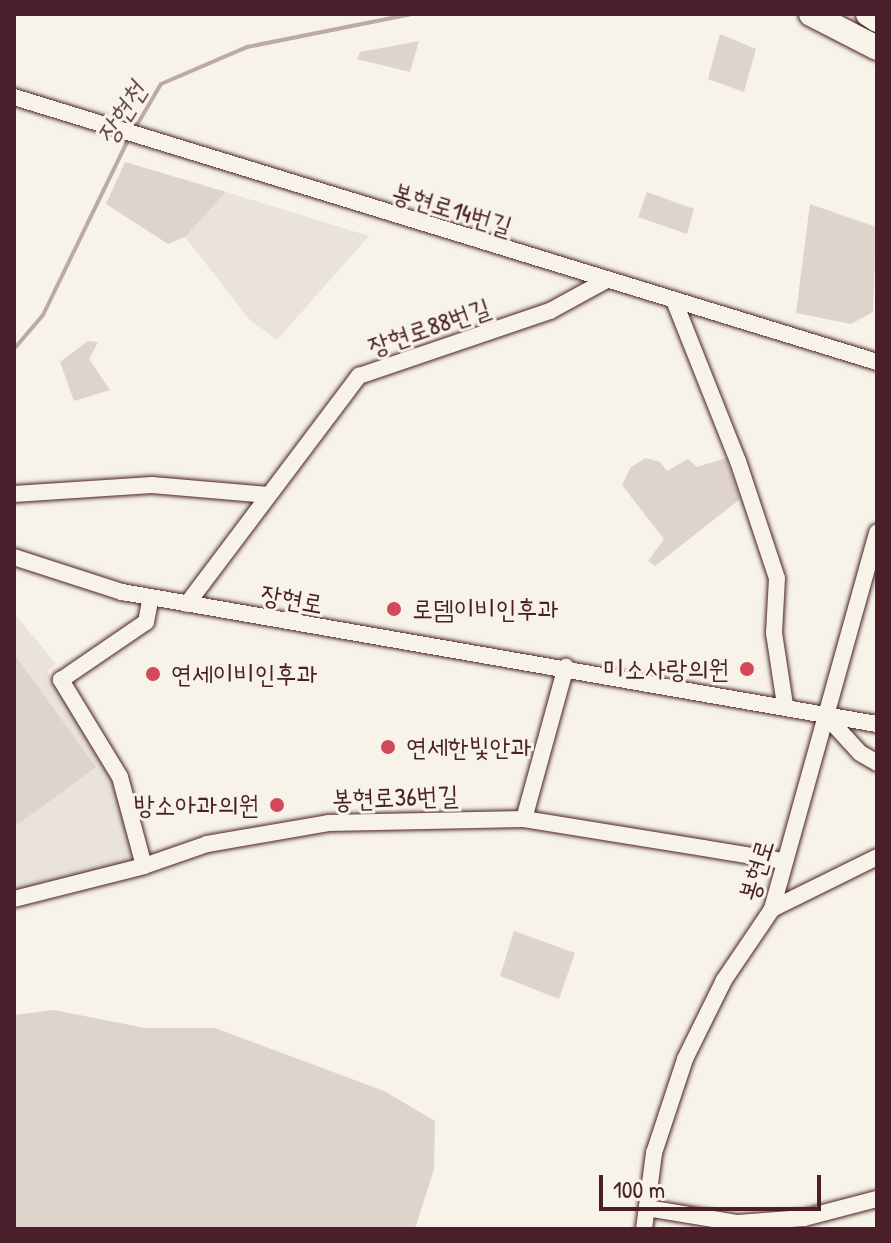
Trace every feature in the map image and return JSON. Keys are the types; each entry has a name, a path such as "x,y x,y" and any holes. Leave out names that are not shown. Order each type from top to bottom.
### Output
{"main road":[{"path":"811,14 877,48"},
{"path":"868,14 877,20"}],"street":[{"name":"봉현로14번길","path":"14,97 675,303 877,362"},
{"name":"장현로88번길","path":"187,604 359,376 550,311 605,281"},
{"path":"675,303 738,461 777,578 774,633 785,705"},
{"path":"14,494 152,485 269,495"},
{"name":"봉현로","path":"644,1229 654,1153 685,1059 724,980 772,909 828,718 877,532"},
{"name":"장현로","path":"14,557 151,597 187,604 785,705 828,718 877,724"},
{"path":"144,866 120,777 61,680 146,622 151,597"},
{"path":"524,819 566,667"},
{"path":"828,718 860,753 877,763"},
{"name":"봉현로36번길","path":"14,899 144,866 207,844 328,823 524,819 784,861"},
{"path":"772,909 877,857"},
{"path":"647,1208 738,1223 804,1218 877,1199"}],"shaded area":[{"path":"720,34 756,49 744,92 708,79"},
{"path":"419,41 410,72 357,59 360,52"},
{"path":"125,162 226,192 185,237 168,244 106,204"},
{"path":"226,192 369,236 277,340 249,319 185,237"},
{"path":"647,192 694,209 687,234 638,217"},
{"path":"810,204 876,227 873,312 851,324 796,313"},
{"path":"88,341 98,342 89,359 110,390 74,401 60,362"},
{"path":"646,458 660,462 667,471 688,459 697,467 726,458 740,499 655,566 648,561 664,539 622,485 631,467"},
{"path":"14,613 56,664 47,671 117,781 136,846 128,863 14,891"},
{"path":"14,654 96,767 14,827"},
{"path":"514,931 575,953 559,999 500,976"},
{"path":"54,1010 145,1028 215,1028 384,1091 435,1121 434,1169 415,1229 14,1229 14,1015"}],"waterway":[{"name":"장현천","path":"134,130 161,84 247,47 412,14"},
{"name":"장현천","path":"14,349 43,315 129,138"}],"place":[{"name":"로뎀이비인후과","path":"394,609"},
{"name":"미소사랑의원","path":"747,669"},
{"name":"연세이비인후과","path":"153,674"},
{"name":"연세한빛안과","path":"388,747"},
{"name":"방소아과의원","path":"277,805"}]}
